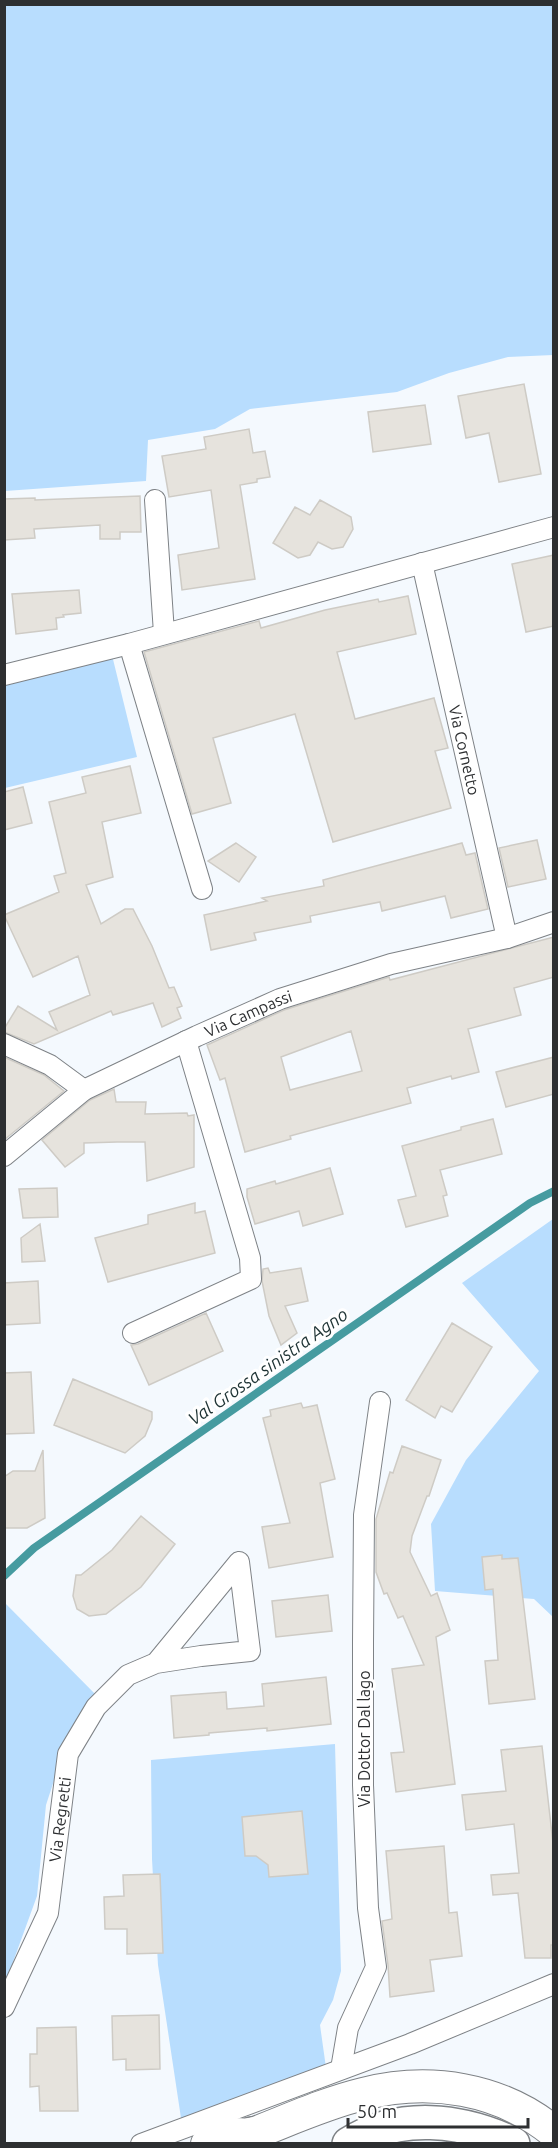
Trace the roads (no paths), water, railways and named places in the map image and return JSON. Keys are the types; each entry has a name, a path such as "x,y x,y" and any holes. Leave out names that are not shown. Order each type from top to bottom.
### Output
{"highway":[{"path":"349,2144 374,2131 398,2125 426,2122 453,2123 479,2129 513,2144"}],"main road":[{"path":"207,2144 229,2135 247,2139 327,2105 364,2094 397,2088 433,2086 459,2088 487,2095 517,2107 554,2132"}],"street":[{"path":"155,500 164,633"},
{"path":"4,675 129,644 554,527"},
{"name":"Via Cornetto","path":"422,563 507,938"},
{"path":"129,644 202,889"},
{"name":"Via Campassi","path":"4,1156 84,1090 186,1041 291,996 392,964 507,938 554,922"},
{"path":"132,1333 251,1279 250,1258 186,1041"},
{"path":"4,1044 50,1065 84,1090"},
{"name":"Via Dottor Dal lago","path":"341,2069 348,2028 376,1967 368,1908 364,1819 363,1643 364,1515 380,1402"},
{"name":"Via Regretti","path":"4,2007 48,1913 68,1754 96,1707 128,1675 156,1663 250,1651 240,1562 156,1663"},
{"path":"141,2144 410,2044 554,1984"}],"waterway":[{"name":"Val Grossa sinistra Agno","path":"4,1576 34,1548 530,1203 554,1191"}]}
